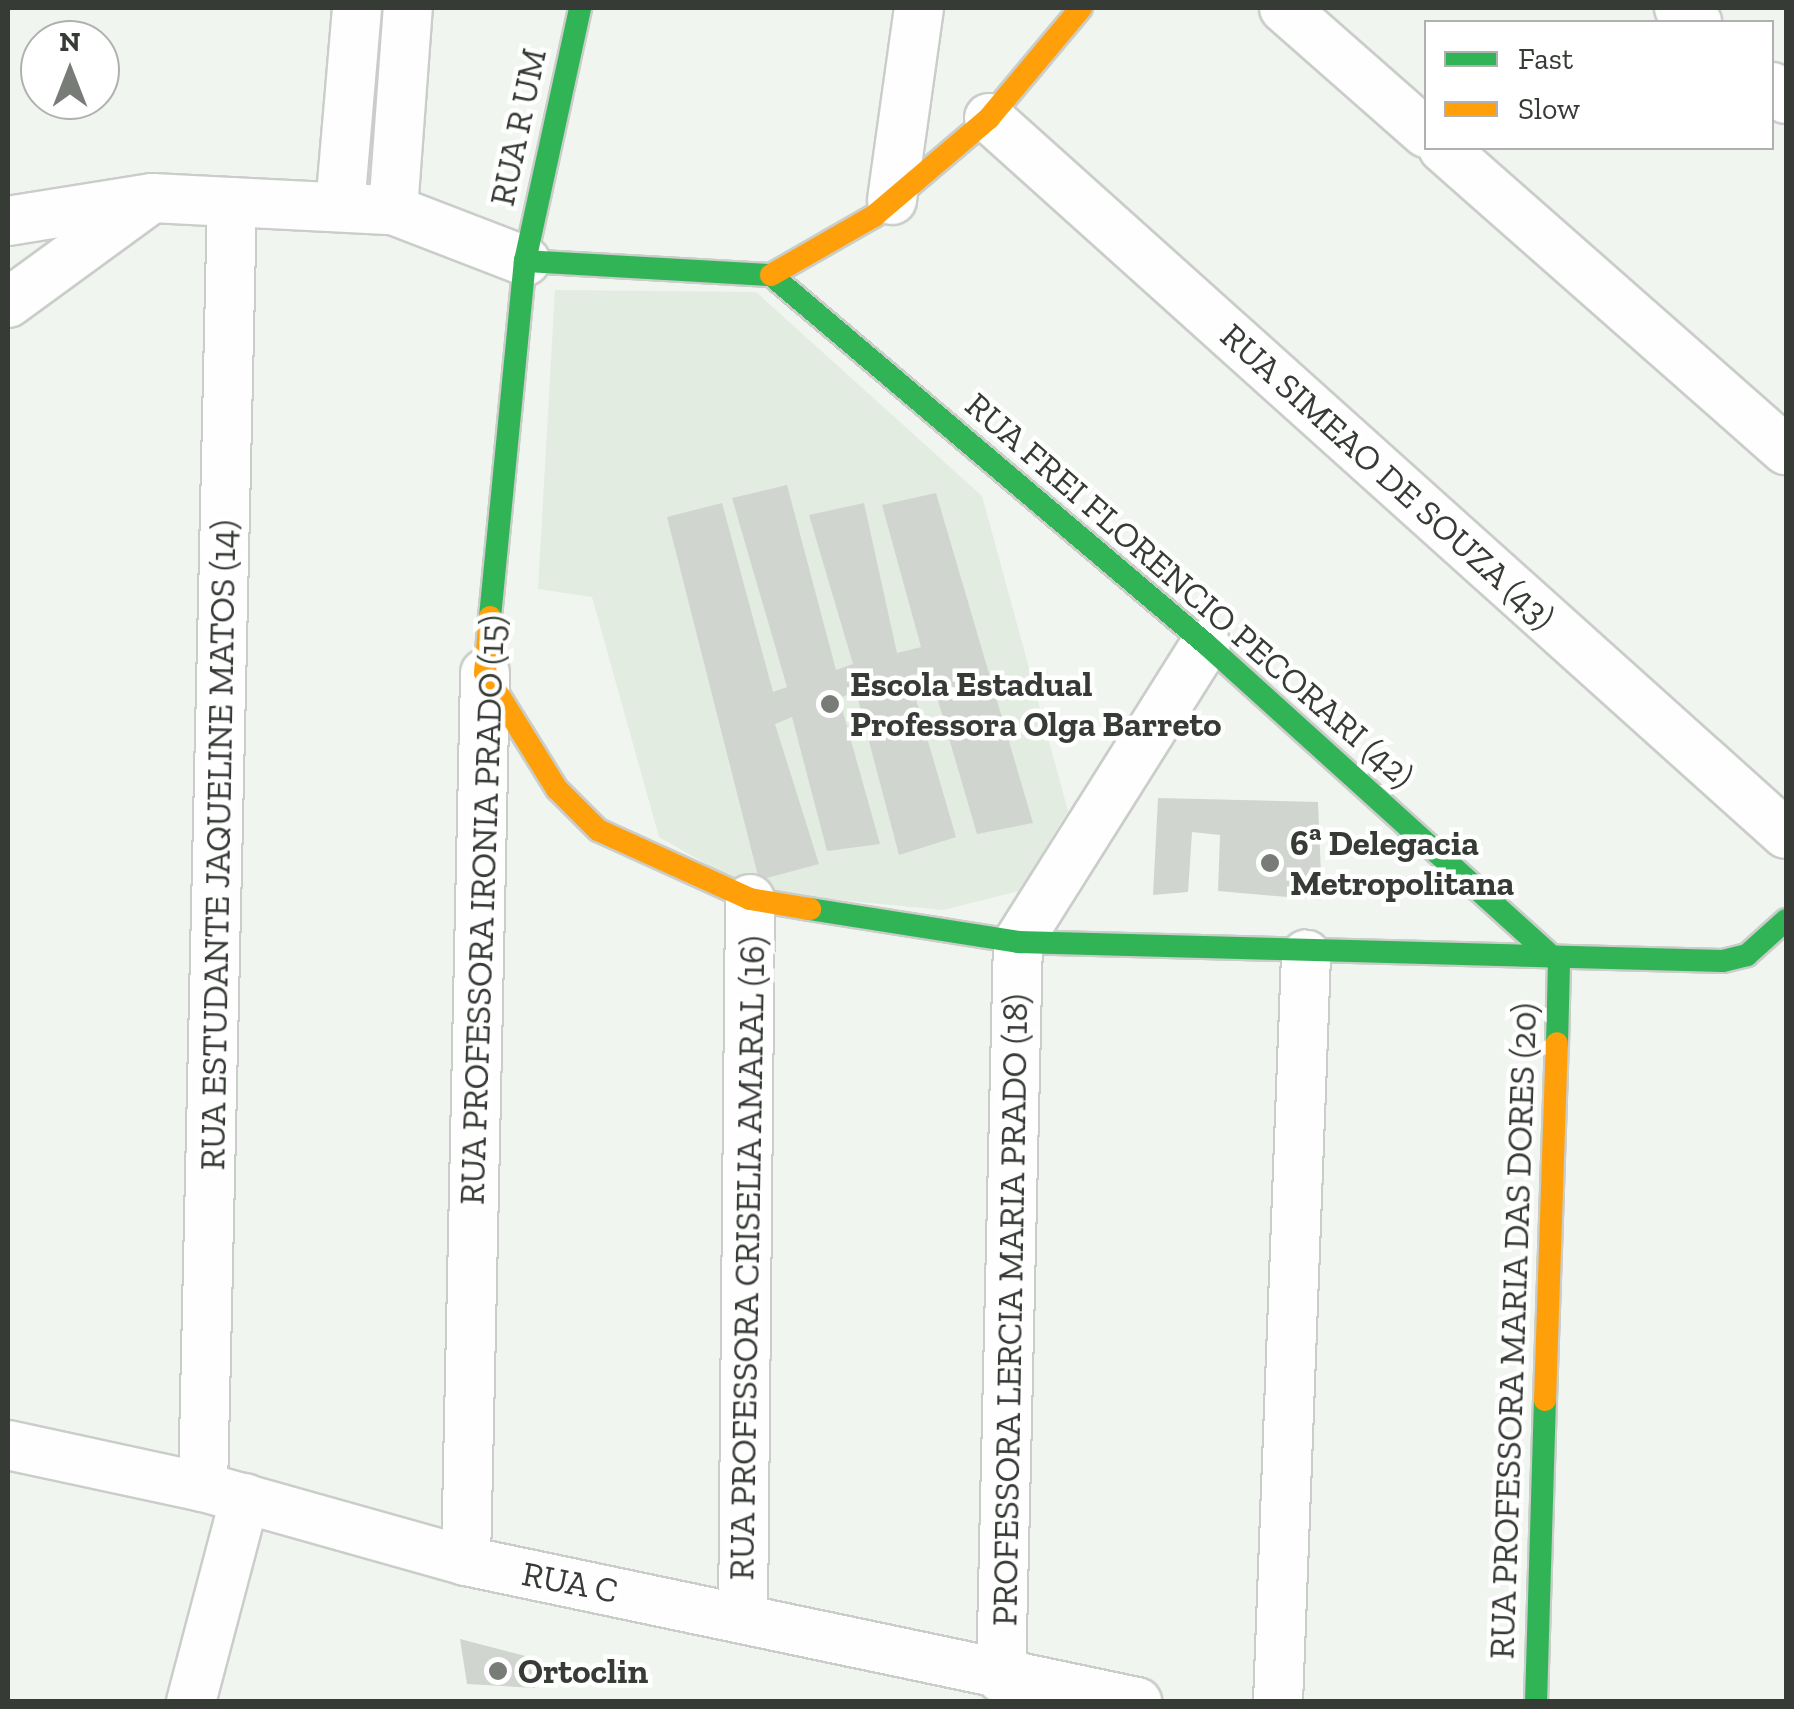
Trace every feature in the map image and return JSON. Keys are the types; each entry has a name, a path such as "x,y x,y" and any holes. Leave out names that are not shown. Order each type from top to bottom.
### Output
{"street":[{"path":"340,208 358,8"},
{"path":"393,210 408,8"},
{"name":"RUA R UM","path":"525,260 580,8"},
{"path":"892,200 919,8"},
{"path":"8,221 152,198 393,210 525,260 771,275 892,200 989,118 1081,8"},
{"path":"1284,8 1424,131"},
{"name":"RUA SIMEAO DE SOUZA (43)","path":"989,118 1786,834"},
{"path":"1445,150 1786,450"},
{"path":"8,302 152,198"},
{"name":"RUA ESTUDANTE JAQUELINE MATOS (14)","path":"191,1702 224,1493 232,202"},
{"name":"RUA PROFESSORA IRONIA PRADO (15)","path":"466,1561 484,672 525,260"},
{"name":"RUA FREI FLORENCIO PECORARI (42)","path":"771,275 1206,644 1559,964"},
{"path":"1018,942 1206,644"},
{"path":"484,672 574,811 750,899 1018,942 1559,964 1740,959 1786,920"},
{"name":"RUA PROFESSORA CRISELIA AMARAL (16)","path":"744,1617 750,899"},
{"name":"PROFESSORA LERCIA MARIA PRADO (18)","path":"1001,1678 1018,942"},
{"path":"1278,1702 1306,955"},
{"name":"RUA PROFESSORA MARIA DAS DORES (20)","path":"1536,1702 1559,964"},
{"name":"RUA C","path":"8,1445 224,1493 466,1561 744,1617 1001,1678 1138,1702"}],"shaded area":[{"name":"Escola Estadual Professora Olga Barreto","path":"555,290 756,292 982,496 1068,811 1019,891 943,910 756,892 659,837 592,597 538,589"}],"building":[{"path":"787,485 836,670 853,664 809,515 864,503 897,653 921,647 882,505 936,493 1033,823 977,834 929,670 909,676 956,837 899,855 856,692 839,698 880,844 827,851 792,717 775,724 819,864 759,880 667,517 722,503 773,692 787,687 732,498"},
{"name":"6ª Delegacia Metropolitana","path":"1158,798 1318,802 1322,900 1218,891 1220,835 1192,832 1188,892 1153,895"},
{"name":"Ortoclin","path":"460,1639 529,1657 535,1688 467,1684"}],"traffic: fast":[{"path":"490,617 525,261 580,8"},
{"path":"525,261 771,275"},
{"path":"771,275 1206,644 1559,963 1557,1043"},
{"path":"810,909 1018,942 1723,961 1747,955 1786,920"},
{"path":"1536,1702 1545,1400"}],"traffic: slow":[{"path":"771,275 874,216 989,118 1081,8"},
{"path":"490,617 485,673 557,789 598,830 750,899 810,909"},
{"path":"1545,1400 1557,1043"}],"place":[{"name":"Escola Estadual Professora Olga Barreto","path":"830,704"},
{"name":"6ª Delegacia Metropolitana","path":"1270,863"},
{"name":"Ortoclin","path":"498,1671"}]}
